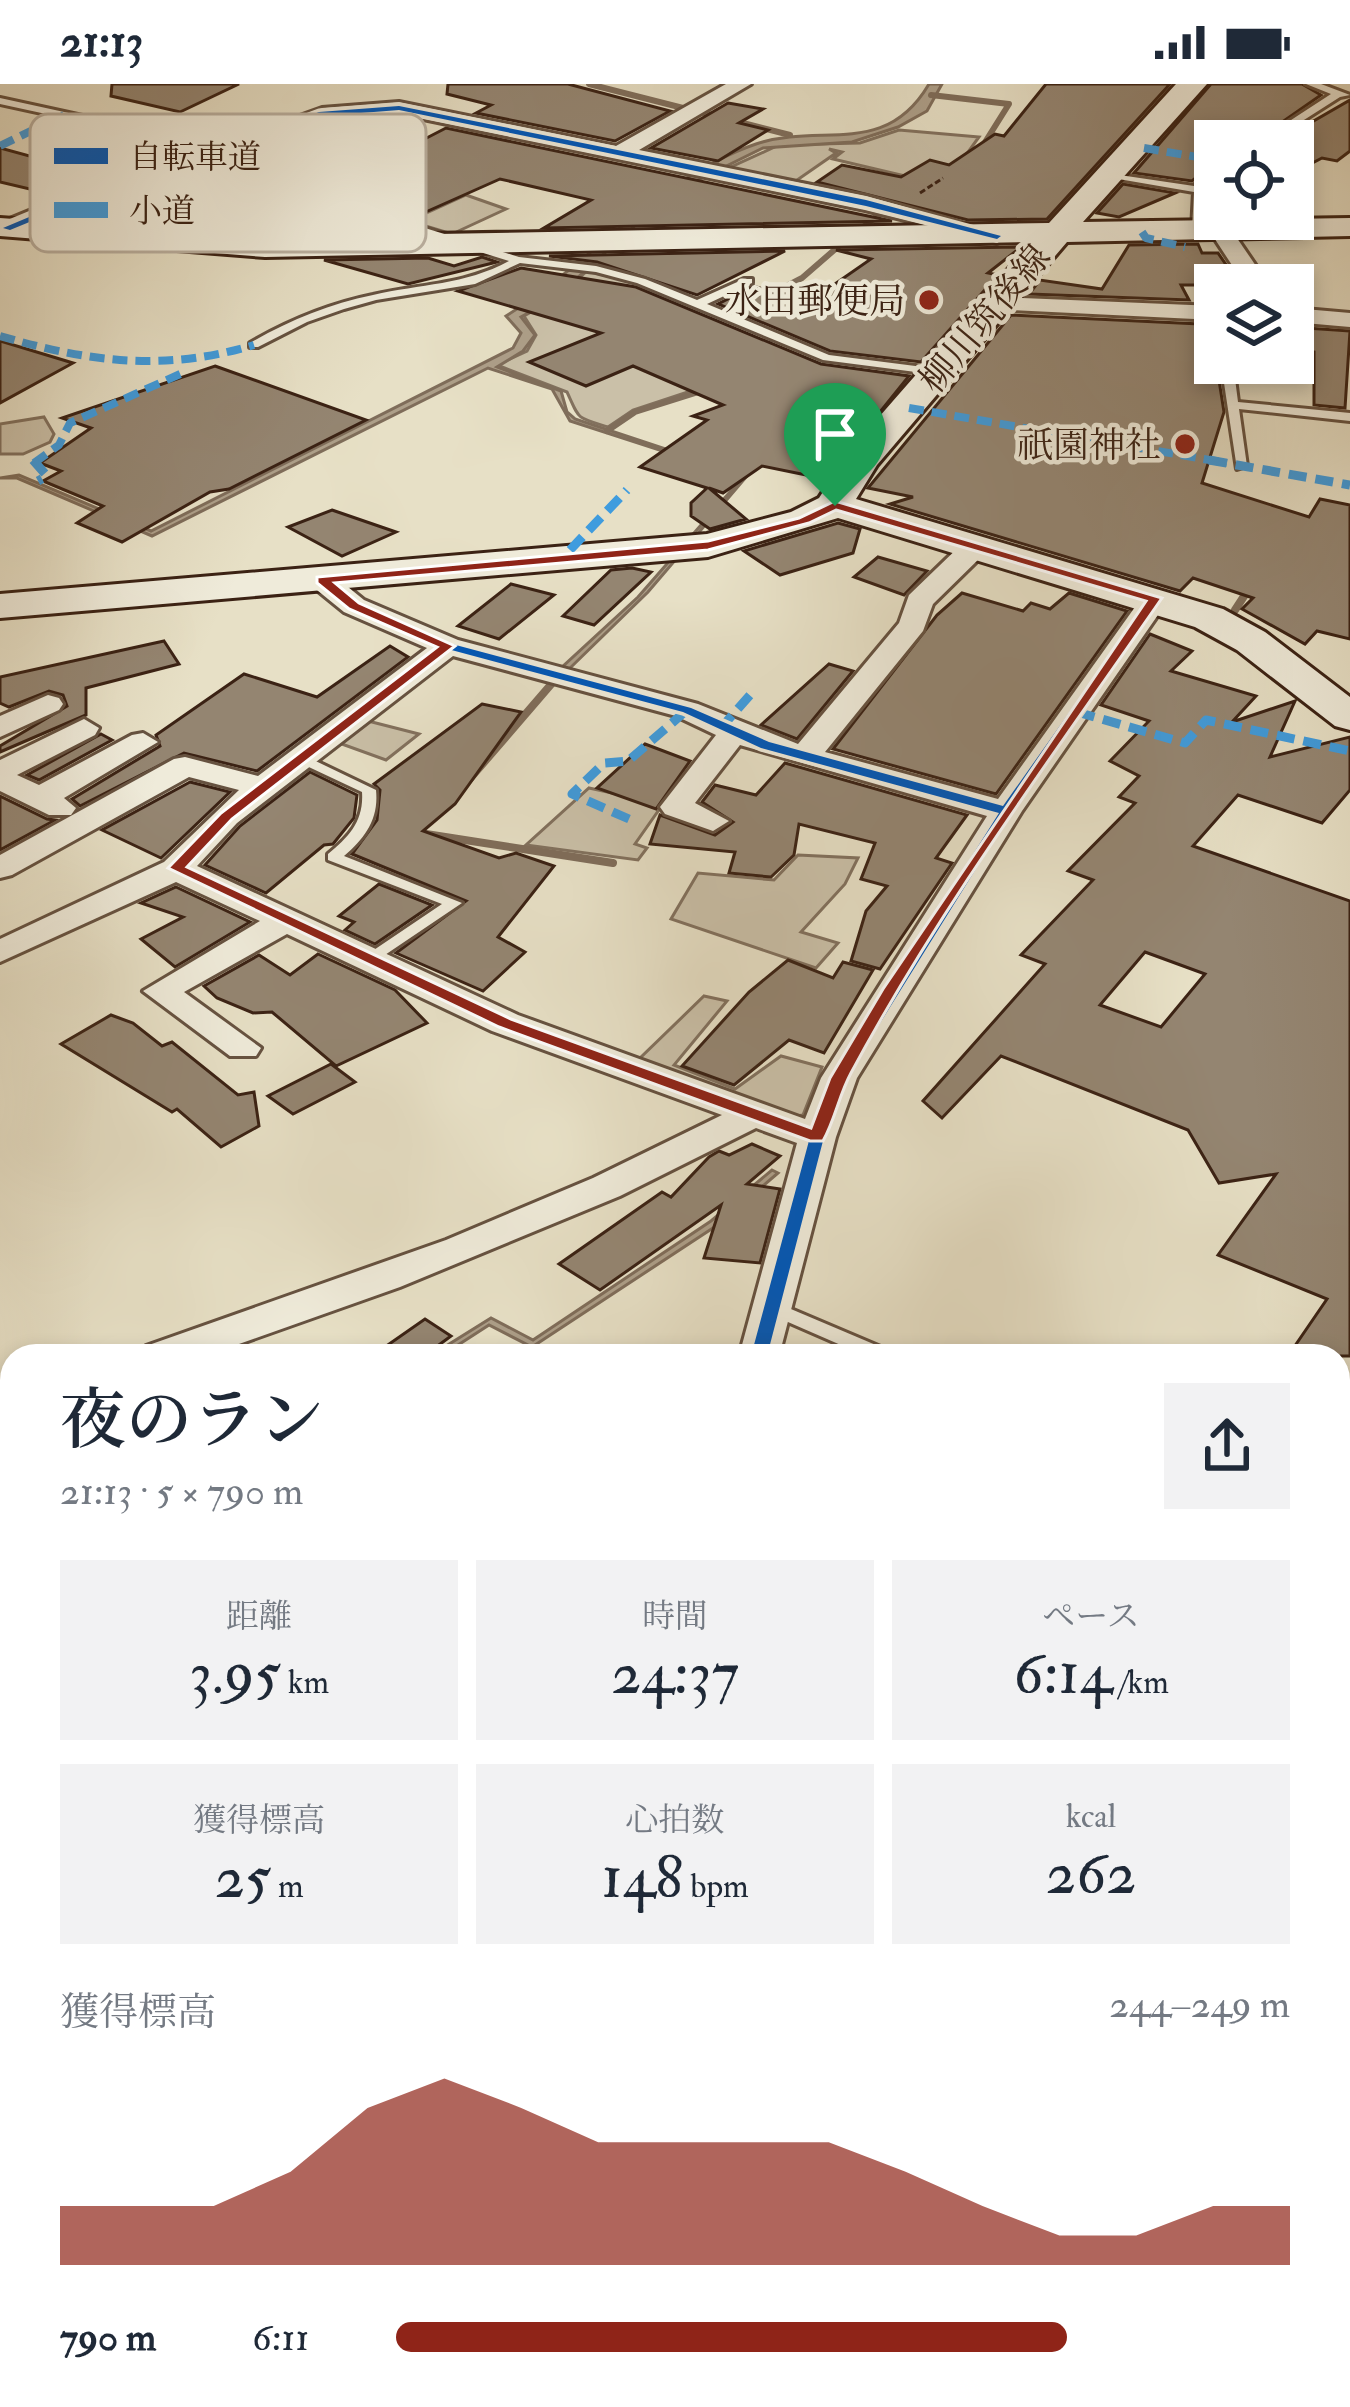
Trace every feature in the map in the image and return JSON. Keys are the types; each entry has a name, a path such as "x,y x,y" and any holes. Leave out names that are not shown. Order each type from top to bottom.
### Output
{"main road":[{"path":"1055,235 1193,84"},
{"path":"1314,228 1350,227"},
{"path":"1055,235 1194,230"},
{"name":"柳川筑後線","path":"426,243 598,254 1055,235"},
{"name":"柳川筑後線","path":"835,506 844,482 1055,235"},
{"path":"0,606 708,545 804,520 835,506 1155,598 1232,628 1350,717"}],"street":[{"path":"615,155 741,84"},
{"path":"398,108 429,92"},
{"path":"322,114 398,108 426,114"},
{"path":"426,114 866,202 997,236"},
{"path":"1217,240 1238,264"},
{"path":"998,304 1194,319"},
{"path":"1314,317 1350,320"},
{"path":"805,756 913,625 919,602 975,547"},
{"path":"322,580 354,606 448,646 687,710 733,734 1006,811"},
{"path":"762,1344 817,1137 839,1078 1006,811 1155,598"},
{"path":"0,952 176,868 226,816 448,646"},
{"path":"0,728 48,704"},
{"path":"0,776 84,728"},
{"path":"713,821 676,807 733,734"},
{"path":"39,798 143,742"},
{"path":"0,868 185,766 263,787"},
{"path":"0,776 86,820"},
{"path":"176,868 505,1023 817,1137"},
{"path":"243,1048 160,991 287,920"},
{"path":"207,1344 376,1285 646,1172 750,1116"}],"lane":[{"path":"1311,84 1341,91"},
{"path":"1296,120 1341,91"},
{"path":"0,101 58,114"},
{"path":"1106,176 1194,189"},
{"path":"426,231 518,260 598,254 698,304 827,358 939,372"},
{"path":"254,345 303,318 397,293 460,289 518,260"},
{"path":"698,304 748,281"},
{"path":"1232,384 1241,466"},
{"path":"1237,405 1350,417"},
{"path":"301,758 369,790 372,803 360,835 333,857 454,903 370,958"},
{"path":"772,1306 857,1344"}],"shaded area":[{"path":"929,84 942,84 927,111 898,127 852,142 763,148 670,194 555,298 521,317 535,335 523,351 497,367 561,391 567,412 575,419 747,476 648,592 568,670 560,669 638,597 743,477 570,421 552,389 488,368 152,536 17,478 0,478 19,475 151,531 513,348 521,333 506,316 688,177 756,144 851,134 893,122"},
{"path":"899,130 979,137 958,166 905,176 833,159 842,152 829,149 836,153 790,185 720,172 779,145 860,143"},
{"path":"466,195 506,209 452,234 426,226 426,213"},
{"path":"587,271 632,282 773,340 700,388 633,410 608,427 590,421 577,413 567,392 497,365 527,351 536,335 524,316 558,297"},
{"path":"44,417 54,434 50,442 23,454 0,454 0,424"},
{"path":"368,721 419,734 386,760 339,743"},
{"path":"589,788 663,804 635,844 647,848 638,860 526,845"},
{"path":"798,855 858,858 845,884 801,932 838,943 816,968 671,919 698,873 774,880"},
{"path":"704,996 727,1001 674,1065 735,1089 781,1056 822,1067 803,1115 784,1118 636,1062"},
{"path":"772,1170 778,1173 716,1226 537,1344 526,1344 489,1325 460,1344 449,1344 491,1318 533,1340 711,1221"}],"building":[{"path":"112,84 239,84 180,112 111,96"},
{"path":"448,84 568,84 670,111 615,141 476,113 491,105 447,94"},
{"path":"1046,84 1170,84 1047,219 968,220 817,182 842,165 901,177 930,160 949,165 995,134 1004,136"},
{"path":"1211,84 1302,84 1321,95 1285,120 1194,120 1192,181 1134,173"},
{"path":"1350,100 1350,151 1337,161 1322,158 1314,162 1314,121"},
{"path":"728,103 763,109 739,123 768,130 718,161 651,148"},
{"path":"446,128 892,221 544,228 591,200 500,179 426,212 426,138"},
{"path":"0,148 30,156 30,189 0,182"},
{"path":"1123,184 1175,193 1119,217 1097,213"},
{"path":"1198,244 1202,253 1218,253 1226,264 1194,264 1194,285 1181,285 1189,300 1029,294 1040,280 1102,289 1129,245"},
{"path":"1021,247 988,273 998,275 921,362 830,351 718,304 754,286 806,304 871,259 836,250"},
{"path":"785,251 697,295 597,262 549,256"},
{"path":"482,257 497,262 408,284 324,260 428,258 454,266"},
{"path":"521,268 636,287 821,364 909,376 826,479 762,466 723,493 709,488 746,519 710,529 691,516 691,503 707,488 640,467 707,420 693,416 723,405 633,366 586,386 529,362 601,333 458,291"},
{"path":"1011,315 1194,324 1194,384 1220,384 1224,412 1202,483 1309,517 1320,499 1350,505 1350,639 1317,631 1305,644 1242,609 1253,598 1193,578 1180,591 890,504 913,497 868,488"},
{"path":"1314,329 1350,331 1345,408 1314,405"},
{"path":"0,341 73,363 0,403"},
{"path":"215,366 366,420 229,489 210,492 122,542 77,523 103,506 43,481 61,471 40,463 91,428 62,418"},
{"path":"332,510 396,532 342,556 288,527"},
{"path":"838,523 860,529 853,553 780,575 744,551"},
{"path":"878,557 927,571 904,595 854,577"},
{"path":"611,570 651,572 594,625 563,616"},
{"path":"511,584 554,595 499,639 458,626"},
{"path":"962,593 1023,611 1031,603 1050,609 1069,593 1127,611 996,794 833,749 937,615"},
{"path":"1150,634 1192,651 1171,671 1256,696 1232,722 1295,701 1270,757 1350,737 1350,790 1322,823 1238,795 1193,846 1350,901 1350,1344 1296,1344 1327,1299 1218,1255 1276,1174 1219,1183 1188,1130 1001,1056 942,1118 923,1101 1045,964 1021,955 1093,880 1068,871 1135,803 1119,797 1139,776 1110,761 1149,721 1101,705","holes":["1145,952 1205,974 1161,1027 1100,1005"]},
{"path":"164,641 179,664 86,688 86,715 0,752 0,746 67,706 63,695 49,691 9,707 0,703 0,677"},
{"path":"390,646 408,657 257,771 184,753 80,806 72,799 160,746 156,735 244,674 317,697"},
{"path":"829,664 853,671 797,739 761,725"},
{"path":"482,704 521,712 455,804 423,831 499,858 516,853 554,866 498,937 525,952 483,991 396,953 466,901 352,854 377,820 380,790 374,784"},
{"path":"101,734 112,740 39,780 27,775"},
{"path":"645,744 690,761 656,809 597,788"},
{"path":"785,763 967,815 936,858 952,863 880,969 851,961 866,911 887,886 861,879 875,843 799,824 794,855 771,877 729,873 735,852 650,844 660,815 715,835 733,822 702,802 715,785 756,795"},
{"path":"310,772 357,795 354,818 333,844 324,845 266,893 205,865 240,826"},
{"path":"190,782 230,792 161,858 102,830"},
{"path":"0,796 47,819 55,820 0,850"},
{"path":"379,884 432,905 375,944 345,930 354,922 339,916"},
{"path":"176,887 250,922 175,967 141,939 183,917 141,903"},
{"path":"318,954 395,990 427,1023 336,1066 272,1012 253,1013 217,998 204,986 259,955 290,975"},
{"path":"788,960 833,978 843,962 873,970 824,1053 789,1040 734,1085 682,1066 749,992"},
{"path":"111,1015 133,1023 162,1046 172,1042 238,1095 254,1092 259,1126 221,1147 177,1109 172,1112 61,1044"},
{"path":"331,1064 355,1082 293,1114 268,1096"},
{"path":"752,1144 780,1156 747,1184 780,1189 760,1263 704,1258 721,1205 600,1290 559,1264 662,1192 671,1197 709,1157 719,1151 729,1155"},
{"path":"425,1319 451,1336 440,1344 389,1344"}],"waterway":[{"path":"589,84 683,108"},
{"path":"931,95 1009,104 982,147"},
{"path":"704,113 790,135"},
{"path":"856,233 883,211"},
{"path":"820,308 777,291 802,278 840,245"},
{"path":"607,431 635,412 708,389"},
{"path":"1235,610 1250,587"},
{"path":"467,782 560,674"},
{"path":"426,834 613,863"}],"marked path":[{"path":"0,146 30,131"},
{"path":"1144,148 1194,156"},
{"path":"1142,232 1146,238 1185,247"},
{"path":"0,336 126,364 187,362 254,345"},
{"path":"38,481 47,476 32,461 59,445 70,423 187,371"},
{"path":"909,408 1350,485"},
{"path":"570,550 627,490"},
{"path":"720,729 751,694"},
{"path":"629,819 572,794 604,763 628,761 687,710"},
{"path":"1077,712 1185,743 1206,720 1350,751"}],"cycle path":[{"path":"322,114 399,108 866,203 997,236"},
{"path":"7,228 30,219"},
{"path":"322,580 354,606 448,646 687,710 765,745 1006,811"},
{"path":"762,1344 817,1137 839,1078 1006,811 1155,599"}],"place":[{"name":"水田郵便局","path":"929,300"},
{"name":"祇園神社","path":"1185,444"}],"route":[{"path":"835,506 1155,598 1006,811 891,989 839,1078 817,1137 505,1023 176,868 226,816 448,646 354,606 322,580 708,545 759,535 835,506"}]}
